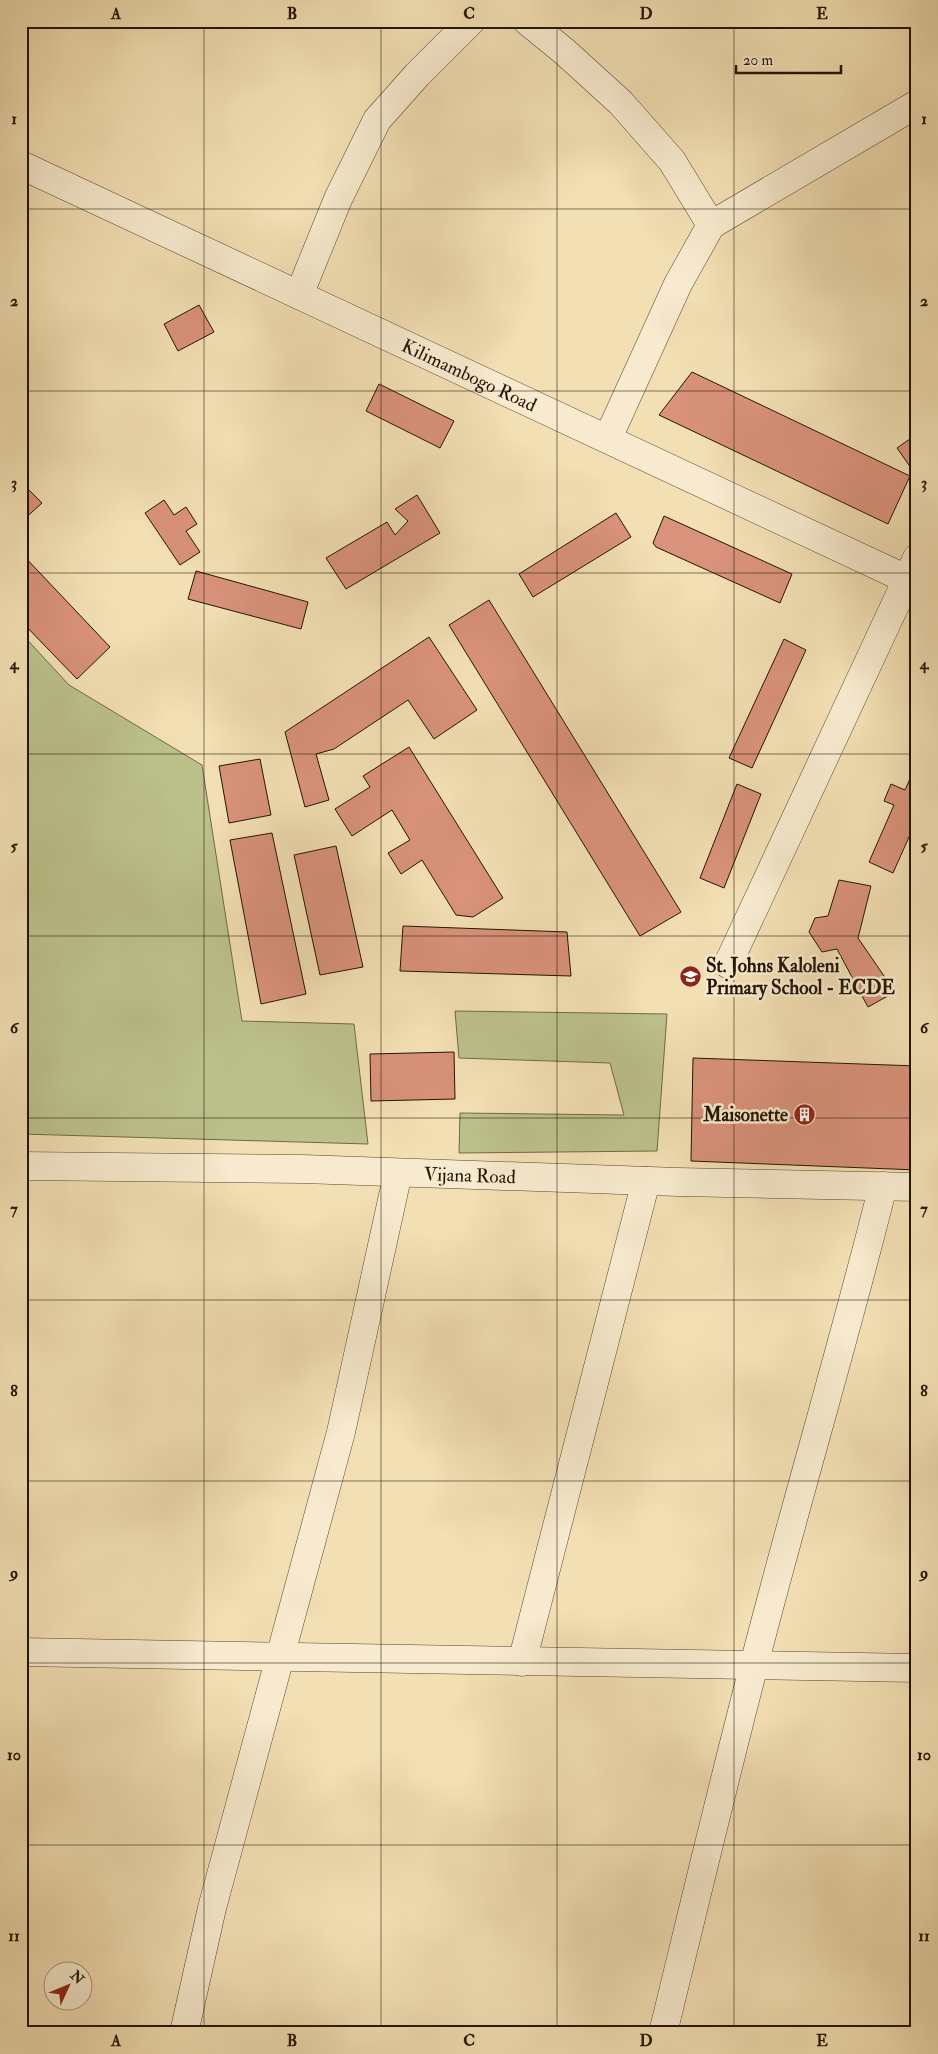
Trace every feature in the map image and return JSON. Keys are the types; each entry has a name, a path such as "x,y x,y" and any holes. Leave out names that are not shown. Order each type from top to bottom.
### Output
{"street":[{"path":"299,295 338,199 377,120 417,75 471,21"},
{"path":"527,21 565,52 621,103 672,162 711,225"},
{"path":"608,438 678,284 711,225 917,104"},
{"name":"Kilimambogo Road","path":"21,165 608,438 914,574"},
{"path":"728,964 914,574"},
{"name":"Vijana Road","path":"21,1166 303,1169 646,1181 917,1187"},
{"path":"184,2033 212,1908 341,1432 398,1173"},
{"path":"522,1662 646,1181"},
{"path":"663,2033 754,1666 824,1399 850,1317 883,1186"},
{"path":"21,1652 917,1668"}],"green space":[{"path":"21,633 69,685 202,765 242,1021 354,1024 368,1144 21,1134"},
{"path":"455,1011 667,1014 657,1151 459,1153 460,1113 624,1115 610,1063 459,1058"}],"building":[{"path":"199,305 214,332 178,351 164,324"},
{"path":"692,372 910,476 888,524 659,415"},
{"path":"379,384 454,421 440,448 366,411"},
{"path":"917,434 917,465 911,468 897,448"},
{"path":"21,482 42,503 21,522"},
{"path":"417,495 440,533 346,589 326,558 387,522 395,535 408,521 395,509"},
{"path":"164,500 174,515 186,507 197,524 186,531 200,552 180,565 145,513"},
{"path":"616,513 631,537 533,597 519,574"},
{"path":"664,516 792,574 780,603 656,547 653,543"},
{"path":"21,553 110,647 77,679 21,621"},
{"path":"196,571 308,602 301,629 188,599"},
{"path":"489,600 681,912 640,936 449,625"},
{"path":"429,637 477,710 434,739 408,700 334,749 316,754 329,800 305,807 285,732"},
{"path":"784,639 806,650 752,768 729,758"},
{"path":"409,747 503,898 473,917 456,915 422,860 401,874 388,853 410,840 392,810 352,836 335,809 370,787 363,776"},
{"path":"260,759 271,815 229,823 219,766"},
{"path":"917,763 917,819 893,873 869,862 894,805 884,801 891,784 905,790"},
{"path":"737,784 761,794 724,888 700,878"},
{"path":"272,833 306,994 261,1004 230,840"},
{"path":"336,846 363,967 320,975 294,855"},
{"path":"839,880 871,886 858,938 895,992 868,1007 837,949 822,952 809,932 815,918 828,916"},
{"path":"403,926 567,932 571,976 400,971"},
{"path":"454,1052 455,1099 371,1101 370,1054"},
{"name":"Maisonette","path":"693,1058 917,1066 917,1170 691,1161"}],"place":[{"name":"St. Johns Kaloleni Primary School - ECDE","path":"690,976"},
{"name":"Maisonette","path":"804,1114"}]}
